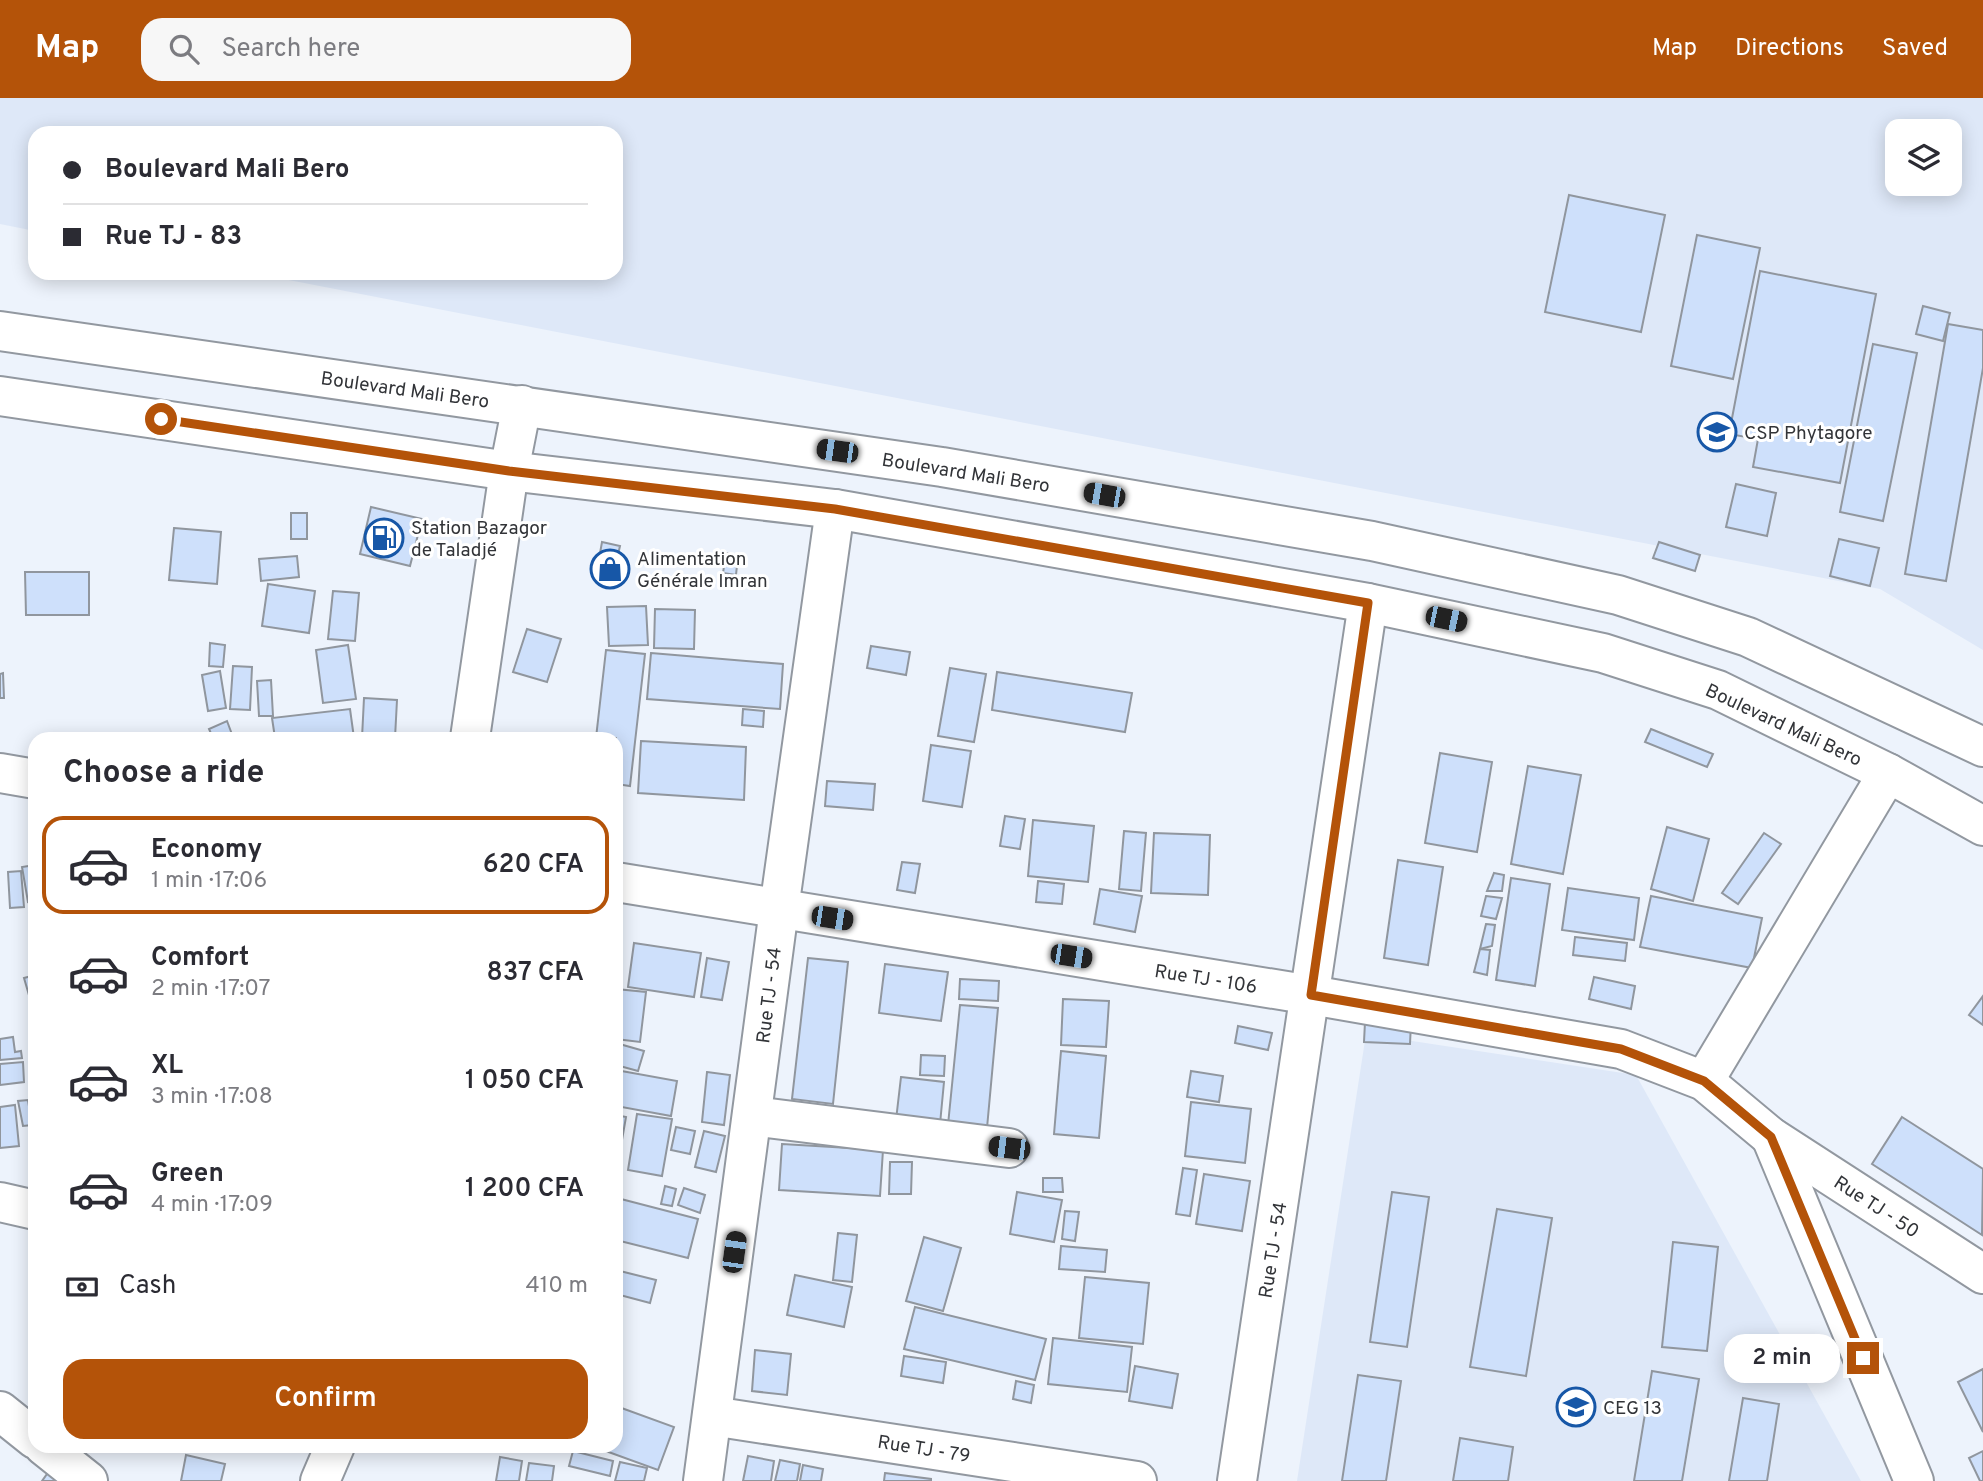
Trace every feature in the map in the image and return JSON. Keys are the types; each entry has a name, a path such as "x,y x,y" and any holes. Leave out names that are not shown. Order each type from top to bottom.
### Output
{"street":[{"name":"Boulevard Mali Bero","path":"0,331 942,467 1372,541 1618,595 1748,637 1983,747"},
{"name":"Boulevard Mali Bero","path":"0,396 509,471 835,509 1368,603 1603,653 1718,690 1888,773 1983,826"},
{"path":"471,732 509,471 522,405"},
{"name":"Rue TJ - 54","path":"703,1481 835,509"},
{"name":"Rue TJ - 54","path":"1237,1481 1368,603"},
{"path":"0,773 28,778"},
{"path":"1704,1081 1888,773"},
{"name":"Rue TJ - 106","path":"623,883 1311,995 1621,1049 1704,1081 1771,1137"},
{"path":"752,1116 1009,1148"},
{"path":"1771,1137 1914,1481"},
{"name":"Rue TJ - 50","path":"1771,1137 1983,1274"},
{"path":"0,1202 28,1208"},
{"path":"0,1411 28,1433"},
{"name":"Rue TJ - 79","path":"712,1416 1137,1481"},
{"path":"53,1453 88,1481"},
{"path":"320,1481 332,1453"}],"shaded area":[{"path":"0,98 1983,98 1983,650 1880,589 289,280 623,280 623,126 28,126 28,230 0,224"},
{"path":"1366,1034 1636,1075 1861,1481 1297,1481"}],"building":[{"path":"1569,195 1665,215 1641,332 1545,312"},
{"path":"1697,235 1760,248 1733,379 1671,366"},
{"path":"1760,271 1876,294 1840,483 1753,467 1758,439 1729,434"},
{"path":"1923,306 1950,313 1943,341 1916,334"},
{"path":"1948,324 1983,330 1983,368 1946,581 1905,574"},
{"path":"1873,344 1917,353 1883,521 1840,512"},
{"path":"1736,484 1776,493 1767,536 1726,527"},
{"path":"371,507 422,519 410,566 360,554"},
{"path":"291,513 307,513 307,539 291,539"},
{"path":"174,528 221,532 217,584 169,580"},
{"path":"1839,539 1879,548 1870,586 1830,576"},
{"path":"602,542 620,546 616,563 599,559"},
{"path":"1659,542 1700,555 1695,571 1653,558"},
{"path":"726,553 738,555 736,575 723,573"},
{"path":"297,556 299,577 261,581 259,559"},
{"path":"25,572 89,572 89,615 26,615"},
{"path":"268,584 315,591 309,633 262,626"},
{"path":"333,591 359,593 355,641 328,639"},
{"path":"646,606 648,645 609,646 607,607"},
{"path":"655,609 695,610 694,649 654,648"},
{"path":"527,629 561,639 547,682 513,672"},
{"path":"210,643 225,645 223,667 209,666"},
{"path":"348,645 356,699 323,703 316,650"},
{"path":"871,646 910,652 906,675 867,668"},
{"path":"606,650 645,654 630,786 623,785 623,732 597,732"},
{"path":"651,653 783,664 780,709 647,699"},
{"path":"233,666 252,667 250,710 230,709"},
{"path":"950,668 986,674 974,742 938,736"},
{"path":"220,671 226,708 208,711 202,675"},
{"path":"997,672 1132,693 1125,732 992,710"},
{"path":"3,673 4,698 0,698 0,674"},
{"path":"271,680 273,716 259,716 257,681"},
{"path":"364,698 397,700 395,732 362,732"},
{"path":"350,709 353,732 274,732 272,718"},
{"path":"743,709 764,711 763,727 742,725"},
{"path":"227,721 231,732 210,732 209,729"},
{"path":"1651,729 1713,754 1707,767 1645,742"},
{"path":"641,741 746,747 744,800 638,793"},
{"path":"931,745 971,751 962,807 923,801"},
{"path":"1440,753 1492,762 1477,852 1425,843"},
{"path":"1528,766 1581,775 1563,874 1511,864"},
{"path":"827,781 875,784 873,810 825,806"},
{"path":"1005,816 1025,819 1020,849 1000,846"},
{"path":"1033,820 1094,826 1088,882 1028,876"},
{"path":"1667,827 1709,839 1693,901 1651,889"},
{"path":"1124,831 1146,833 1141,891 1119,889"},
{"path":"1154,833 1210,835 1208,895 1151,893"},
{"path":"1764,833 1781,844 1738,904 1722,893"},
{"path":"1398,860 1443,867 1428,965 1384,958"},
{"path":"902,862 920,864 915,893 897,890"},
{"path":"28,866 28,902 22,867"},
{"path":"21,871 24,907 10,908 8,872"},
{"path":"1494,873 1504,875 1502,891 1487,891"},
{"path":"1511,878 1550,884 1535,986 1496,980"},
{"path":"1038,881 1064,884 1062,904 1036,902"},
{"path":"1568,888 1639,898 1634,940 1562,930"},
{"path":"1100,889 1142,896 1135,932 1094,924"},
{"path":"1486,896 1502,898 1496,919 1481,916"},
{"path":"1651,896 1762,918 1752,968 1640,947"},
{"path":"1486,924 1495,925 1492,946 1480,949"},
{"path":"1575,937 1627,943 1625,961 1573,955"},
{"path":"634,943 701,953 694,997 628,987"},
{"path":"1480,949 1490,950 1487,975 1474,972"},
{"path":"707,958 729,962 722,1000 701,997"},
{"path":"808,958 848,962 833,1104 792,1099"},
{"path":"885,964 948,972 941,1021 879,1013"},
{"path":"1594,977 1635,986 1631,1009 1589,999"},
{"path":"960,979 999,981 998,1001 959,999"},
{"path":"623,990 646,992 640,1042 623,1040"},
{"path":"1983,996 1983,1025 1969,1015"},
{"path":"1063,999 1109,1001 1106,1047 1061,1045"},
{"path":"960,1005 998,1008 987,1128 948,1125"},
{"path":"1365,1022 1411,1023 1410,1044 1364,1042"},
{"path":"1238,1026 1272,1033 1268,1050 1235,1043"},
{"path":"13,1037 15,1052 21,1051 22,1058 0,1060 0,1039"},
{"path":"623,1045 644,1051 638,1071 623,1067"},
{"path":"1061,1051 1106,1056 1099,1138 1054,1134"},
{"path":"921,1055 945,1056 944,1076 920,1075"},
{"path":"23,1062 24,1082 0,1085 0,1064"},
{"path":"623,1071 677,1081 671,1116 623,1107"},
{"path":"1191,1071 1223,1076 1219,1102 1187,1097"},
{"path":"707,1072 730,1075 724,1125 702,1122"},
{"path":"901,1077 944,1082 940,1124 896,1120"},
{"path":"28,1100 28,1125 23,1126 18,1101"},
{"path":"1191,1102 1251,1109 1245,1163 1185,1156"},
{"path":"15,1105 19,1146 0,1148 0,1107"},
{"path":"637,1114 672,1119 662,1176 628,1170"},
{"path":"1902,1117 1983,1169 1982,1235 1872,1164"},
{"path":"676,1127 695,1131 690,1154 671,1150"},
{"path":"704,1131 725,1136 716,1172 695,1167"},
{"path":"782,1144 883,1150 880,1196 779,1190"},
{"path":"890,1162 912,1162 911,1194 889,1194"},
{"path":"1183,1168 1197,1170 1190,1216 1176,1214"},
{"path":"1204,1174 1250,1181 1242,1231 1196,1224"},
{"path":"1043,1178 1062,1178 1063,1192 1043,1192"},
{"path":"665,1186 676,1189 672,1206 661,1204"},
{"path":"684,1188 705,1195 700,1213 678,1205"},
{"path":"1017,1192 1062,1200 1054,1242 1010,1234"},
{"path":"1392,1192 1429,1197 1407,1347 1370,1342"},
{"path":"623,1200 698,1219 688,1258 623,1242"},
{"path":"1497,1209 1552,1218 1526,1376 1470,1367"},
{"path":"1065,1211 1079,1212 1075,1241 1062,1239"},
{"path":"838,1233 857,1235 852,1282 833,1280"},
{"path":"924,1237 961,1248 943,1311 906,1301"},
{"path":"1673,1242 1718,1247 1707,1351 1662,1347"},
{"path":"1061,1246 1107,1250 1105,1272 1059,1269"},
{"path":"623,1272 656,1280 650,1303 623,1296"},
{"path":"795,1275 852,1287 844,1327 787,1315"},
{"path":"1085,1277 1149,1283 1143,1344 1079,1338"},
{"path":"915,1307 1046,1339 1035,1380 904,1349"},
{"path":"1053,1338 1132,1347 1127,1392 1048,1384"},
{"path":"755,1350 791,1354 787,1395 752,1391"},
{"path":"904,1356 946,1362 943,1383 901,1376"},
{"path":"1135,1366 1178,1374 1172,1408 1129,1401"},
{"path":"1983,1369 1983,1432 1958,1382"},
{"path":"1652,1371 1699,1379 1682,1481 1634,1481"},
{"path":"1358,1375 1401,1381 1386,1481 1342,1481"},
{"path":"1016,1381 1034,1385 1031,1403 1013,1399"},
{"path":"1743,1398 1779,1404 1767,1481 1729,1481"},
{"path":"623,1409 674,1427 658,1470 611,1453 623,1453"},
{"path":"1460,1438 1513,1447 1508,1481 1453,1481"},
{"path":"1983,1451 1983,1481 1980,1481 1969,1458"},
{"path":"572,1453 613,1461 610,1476 569,1466"},
{"path":"186,1455 225,1464 221,1481 181,1481"},
{"path":"748,1456 774,1461 771,1481 743,1481"},
{"path":"500,1457 522,1461 519,1481 496,1481"},
{"path":"780,1460 800,1464 797,1481 775,1481"},
{"path":"620,1462 647,1468 644,1481 615,1481"},
{"path":"529,1463 554,1466 552,1481 526,1481"},
{"path":"803,1465 823,1469 821,1481 800,1481"},
{"path":"52,1467 72,1481 42,1481"},
{"path":"885,1473 931,1479 931,1481 884,1481"}],"place":[{"name":"CSP Phytagore","path":"1717,432"},
{"name":"Station Bazagor de Taladjé","path":"384,538"},
{"name":"Alimentation Générale Imran","path":"610,569"},
{"name":"CEG 13","path":"1576,1407"}],"route":[{"path":"161,419 509,471 835,509 1368,603 1311,995 1621,1049 1704,1081 1771,1137 1863,1358"}]}
